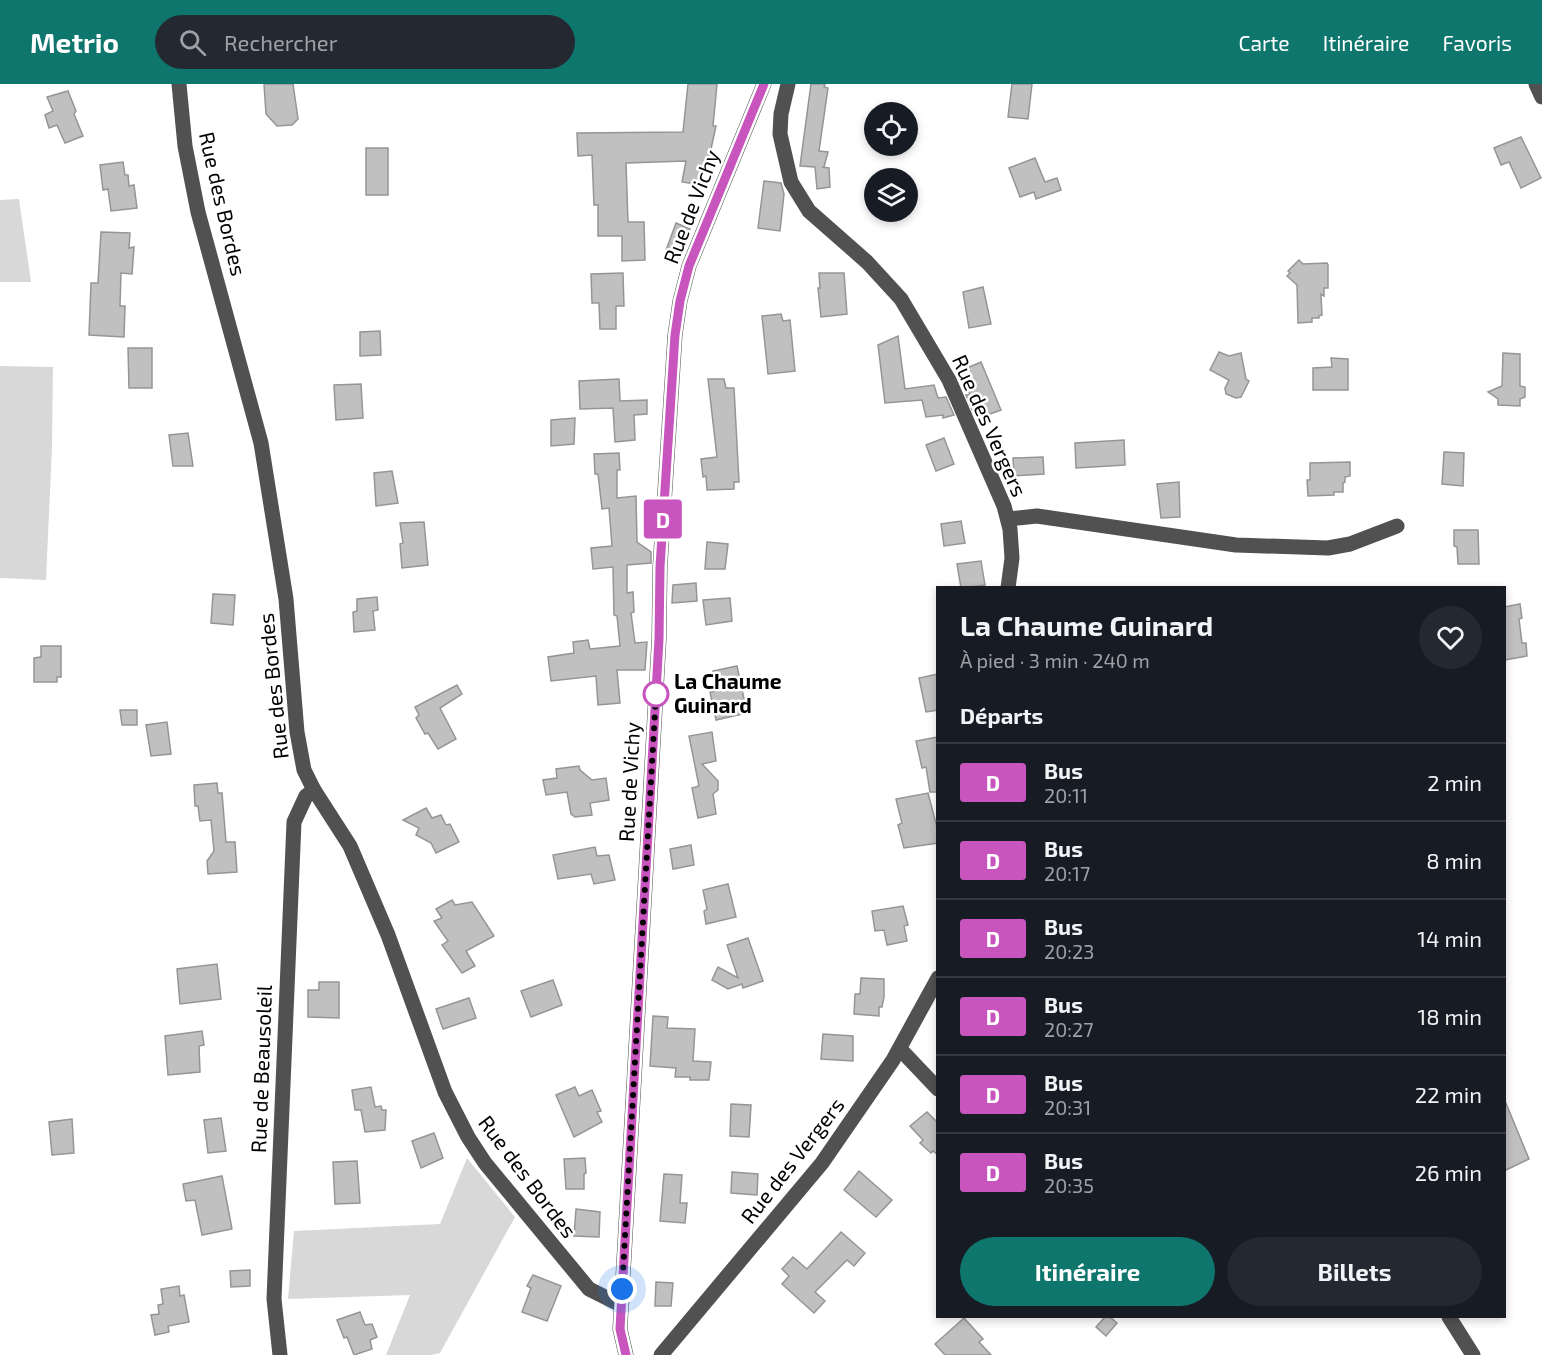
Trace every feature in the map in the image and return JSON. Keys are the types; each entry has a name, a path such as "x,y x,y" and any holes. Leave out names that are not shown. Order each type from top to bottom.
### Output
{"street":[{"name":"Rue des Bordes","path":"178,84 185,146 198,212 261,443 286,599 297,732 303,770 350,846 388,935 445,1092 468,1137 485,1163 589,1289 615,1302 622,1302"},
{"name":"Rue de Vichy","path":"626,1355 620,1329 659,639 660,567 675,335 680,301 689,266 764,84"},
{"name":"Rue des Vergers","path":"788,84 781,114 780,134 791,182 809,211 867,262 901,299 950,380 1008,519 1012,558 1008,586"},
{"path":"1536,84 1542,98"},
{"path":"1008,519 1037,516 1236,545 1329,548 1350,544 1397,526"},
{"name":"Rue de Beausoleil","path":"280,1355 273,1299 294,822 306,796 314,789"},
{"name":"Rue des Vergers","path":"661,1355 822,1163 900,1049 936,982"},
{"path":"900,1049 936,1087"},
{"path":"1450,1318 1473,1355"}],"shaded area":[{"path":"19,199 31,282 0,282 0,200"},
{"path":"0,366 53,367 46,580 0,578"},
{"path":"467,1158 515,1217 440,1353 386,1355 410,1295 288,1299 294,1231 440,1224"}],"building":[{"path":"264,84 293,84 298,119 292,125 277,126 266,114"},
{"path":"688,84 717,84 713,126 716,126 706,172 704,172 701,185 682,182 686,161 626,163 628,222 644,222 645,260 622,261 622,236 598,236 598,205 594,205 592,155 578,156 577,133 683,132"},
{"path":"811,84 825,84 824,87 828,88 819,151 828,152 824,167 822,167 829,168 830,187 817,189 815,167 800,166"},
{"path":"1012,84 1032,84 1028,119 1008,117"},
{"path":"68,91 83,136 65,143 57,125 49,128 45,115 53,111 47,97"},
{"path":"1521,137 1541,178 1521,188 1509,162 1501,165 1494,148"},
{"path":"366,148 388,148 388,195 366,195"},
{"path":"1035,158 1045,182 1057,178 1061,190 1036,199 1034,192 1020,197 1009,168"},
{"path":"123,162 129,186 134,185 137,208 111,211 108,189 103,190 100,165"},
{"path":"764,181 781,183 784,194 780,231 758,228"},
{"path":"676,223 690,229 679,258 665,253"},
{"path":"101,232 130,233 129,248 134,247 132,274 121,273 120,306 125,306 124,337 89,335 91,283 98,283"},
{"path":"1299,260 1303,264 1327,263 1328,265 1328,288 1324,288 1324,296 1321,294 1322,315 1319,318 1312,318 1312,322 1298,323 1297,285 1287,276 1290,273 1288,271"},
{"path":"623,273 624,306 616,306 616,329 600,329 599,303 592,303 591,274"},
{"path":"819,273 844,273 847,314 821,317"},
{"path":"983,287 991,324 969,328 963,292"},
{"path":"781,314 783,321 790,320 795,371 768,374 762,316"},
{"path":"380,331 381,355 360,356 360,332"},
{"path":"898,336 905,389 934,385 938,398 946,397 954,415 943,418 943,415 926,417 922,400 885,403 878,345"},
{"path":"128,348 152,348 152,388 129,388"},
{"path":"1219,352 1229,356 1241,353 1246,379 1249,381 1241,397 1236,398 1226,394 1225,388 1229,380 1210,370"},
{"path":"1503,353 1520,354 1520,386 1525,387 1525,397 1520,399 1520,406 1498,405 1498,399 1488,392 1502,386"},
{"path":"1331,358 1348,359 1348,390 1313,390 1313,368 1332,367"},
{"path":"981,362 1001,410 979,418 976,411 973,412 966,395 970,395 960,371"},
{"path":"619,379 620,401 647,400 647,414 634,415 635,440 615,442 613,408 580,409 579,381"},
{"path":"708,379 724,379 726,388 734,388 739,482 734,482 734,489 707,490 706,476 703,477 701,459 717,457"},
{"path":"361,384 363,418 336,420 334,385"},
{"path":"575,418 574,444 551,446 551,420"},
{"path":"188,433 193,466 173,466 169,435"},
{"path":"944,438 954,464 936,471 926,445"},
{"path":"1124,440 1125,465 1076,468 1075,443"},
{"path":"1444,452 1464,453 1463,486 1442,484"},
{"path":"619,453 617,498 636,496 637,542 651,552 651,563 627,565 627,593 633,592 634,612 631,613 635,643 647,642 645,670 617,670 620,703 598,705 596,676 551,681 548,657 574,653 573,642 588,640 590,649 620,646 617,616 614,615 613,567 593,569 591,548 612,546 609,508 602,509 598,474 595,474 594,454"},
{"path":"1043,457 1044,474 1014,476 1013,458"},
{"path":"1350,462 1350,476 1345,477 1343,492 1334,492 1334,495 1308,496 1307,480 1310,480 1310,463"},
{"path":"392,471 398,503 376,506 374,473"},
{"path":"1179,482 1180,517 1161,518 1157,484"},
{"path":"961,521 965,543 944,546 941,524"},
{"path":"424,522 428,565 402,568 400,544 403,543 400,523"},
{"path":"1454,530 1478,530 1479,564 1458,564 1457,547 1454,546"},
{"path":"707,542 728,544 725,569 705,569"},
{"path":"981,561 985,585 961,586 957,564"},
{"path":"696,583 697,601 672,603 673,585"},
{"path":"213,594 235,595 233,625 211,623"},
{"path":"377,597 378,610 373,611 375,630 354,632 353,612 357,611 357,599"},
{"path":"730,598 732,621 706,625 703,600"},
{"path":"1520,604 1522,643 1526,643 1527,656 1506,660 1506,607"},
{"path":"41,646 61,646 61,677 57,677 57,682 34,682 34,658 41,657"},
{"path":"737,666 747,713 716,720 710,692 717,691 713,671"},
{"path":"936,674 936,710 926,712 919,678"},
{"path":"457,685 462,694 440,708 456,739 438,749 428,733 425,734 416,718 419,715 415,707"},
{"path":"120,710 137,710 137,725 122,725"},
{"path":"167,722 171,754 151,756 146,725"},
{"path":"712,732 716,761 702,764 718,781 718,790 713,794 716,814 698,818 692,788 699,786 689,736"},
{"path":"936,737 936,792 930,792 926,767 922,768 916,741"},
{"path":"579,766 580,770 592,780 606,778 609,800 590,803 592,815 575,817 571,814 567,792 546,795 543,780 557,778 556,769"},
{"path":"217,783 218,793 222,793 226,842 235,842 237,872 208,874 207,861 214,851 211,820 200,821 198,806 195,806 194,785"},
{"path":"928,793 936,823 936,843 904,848 898,825 902,823 896,799"},
{"path":"426,808 432,818 441,815 446,825 450,824 459,842 436,853 431,843 416,835 419,828 403,820"},
{"path":"691,845 694,865 673,869 670,849"},
{"path":"595,847 597,856 609,855 615,880 594,884 591,874 558,879 553,855"},
{"path":"728,884 736,917 706,924 704,911 707,909 703,890"},
{"path":"452,900 455,905 472,902 494,936 466,951 475,966 462,973 442,945 448,941 434,921 442,918 436,909"},
{"path":"903,906 908,925 904,926 907,941 887,945 884,930 875,931 872,911"},
{"path":"748,938 763,981 743,988 742,984 728,989 712,980 718,967 738,978 727,945"},
{"path":"217,964 221,999 180,1004 177,969"},
{"path":"861,978 884,979 884,997 882,1007 879,1007 879,1016 854,1014 855,994 860,994"},
{"path":"553,980 562,1005 531,1017 521,991"},
{"path":"319,982 339,982 339,1018 308,1017 308,990 319,990"},
{"path":"469,998 476,1018 443,1029 436,1009"},
{"path":"653,1016 668,1017 667,1028 695,1029 693,1061 711,1062 709,1080 675,1077 676,1068 650,1066"},
{"path":"202,1031 204,1045 199,1046 200,1072 168,1075 165,1036"},
{"path":"823,1034 853,1036 853,1061 821,1059"},
{"path":"371,1087 375,1107 381,1106 382,1110 386,1110 385,1130 365,1132 361,1110 355,1110 352,1090"},
{"path":"575,1087 579,1096 592,1090 601,1111 597,1112 602,1122 574,1137 556,1095"},
{"path":"1506,1103 1529,1159 1506,1170"},
{"path":"731,1104 751,1105 749,1137 730,1136"},
{"path":"927,1112 936,1121 936,1153 933,1151 931,1153 920,1143 923,1140 910,1126"},
{"path":"221,1118 226,1151 208,1153 204,1120"},
{"path":"72,1119 74,1153 52,1155 49,1122"},
{"path":"434,1133 443,1158 421,1168 412,1141"},
{"path":"585,1158 584,1189 566,1189 564,1159"},
{"path":"357,1161 360,1203 335,1204 333,1162"},
{"path":"859,1171 892,1200 876,1217 844,1190"},
{"path":"732,1172 758,1174 757,1195 731,1193"},
{"path":"664,1174 682,1175 680,1203 687,1203 685,1223 660,1221"},
{"path":"222,1176 232,1229 202,1235 195,1200 186,1201 183,1184"},
{"path":"576,1209 600,1212 599,1237 574,1236"},
{"path":"841,1232 865,1253 854,1266 847,1260 815,1292 825,1301 814,1313 782,1284 789,1276 782,1269 793,1257 807,1269"},
{"path":"250,1270 250,1286 231,1287 230,1271"},
{"path":"533,1275 561,1286 547,1321 522,1312 531,1288 527,1286"},
{"path":"656,1282 673,1283 671,1306 655,1306"},
{"path":"179,1286 180,1296 184,1295 189,1322 168,1326 169,1332 155,1335 151,1315 159,1314 158,1305 163,1304 161,1289"},
{"path":"360,1312 365,1325 372,1324 377,1337 370,1340 372,1349 354,1355 337,1320"},
{"path":"964,1318 983,1339 979,1342 991,1355 945,1355 935,1344"},
{"path":"1104,1318 1111,1318 1117,1323 1106,1336 1096,1327"}],"bus line":[{"name":"D","path":"626,1355 620,1329 659,639 660,567 675,335 680,301 689,266 764,84"}],"place":[{"name":"La Chaume Guinard","path":"656,694"}],"route":[{"path":"622,1289 656,694"}]}
